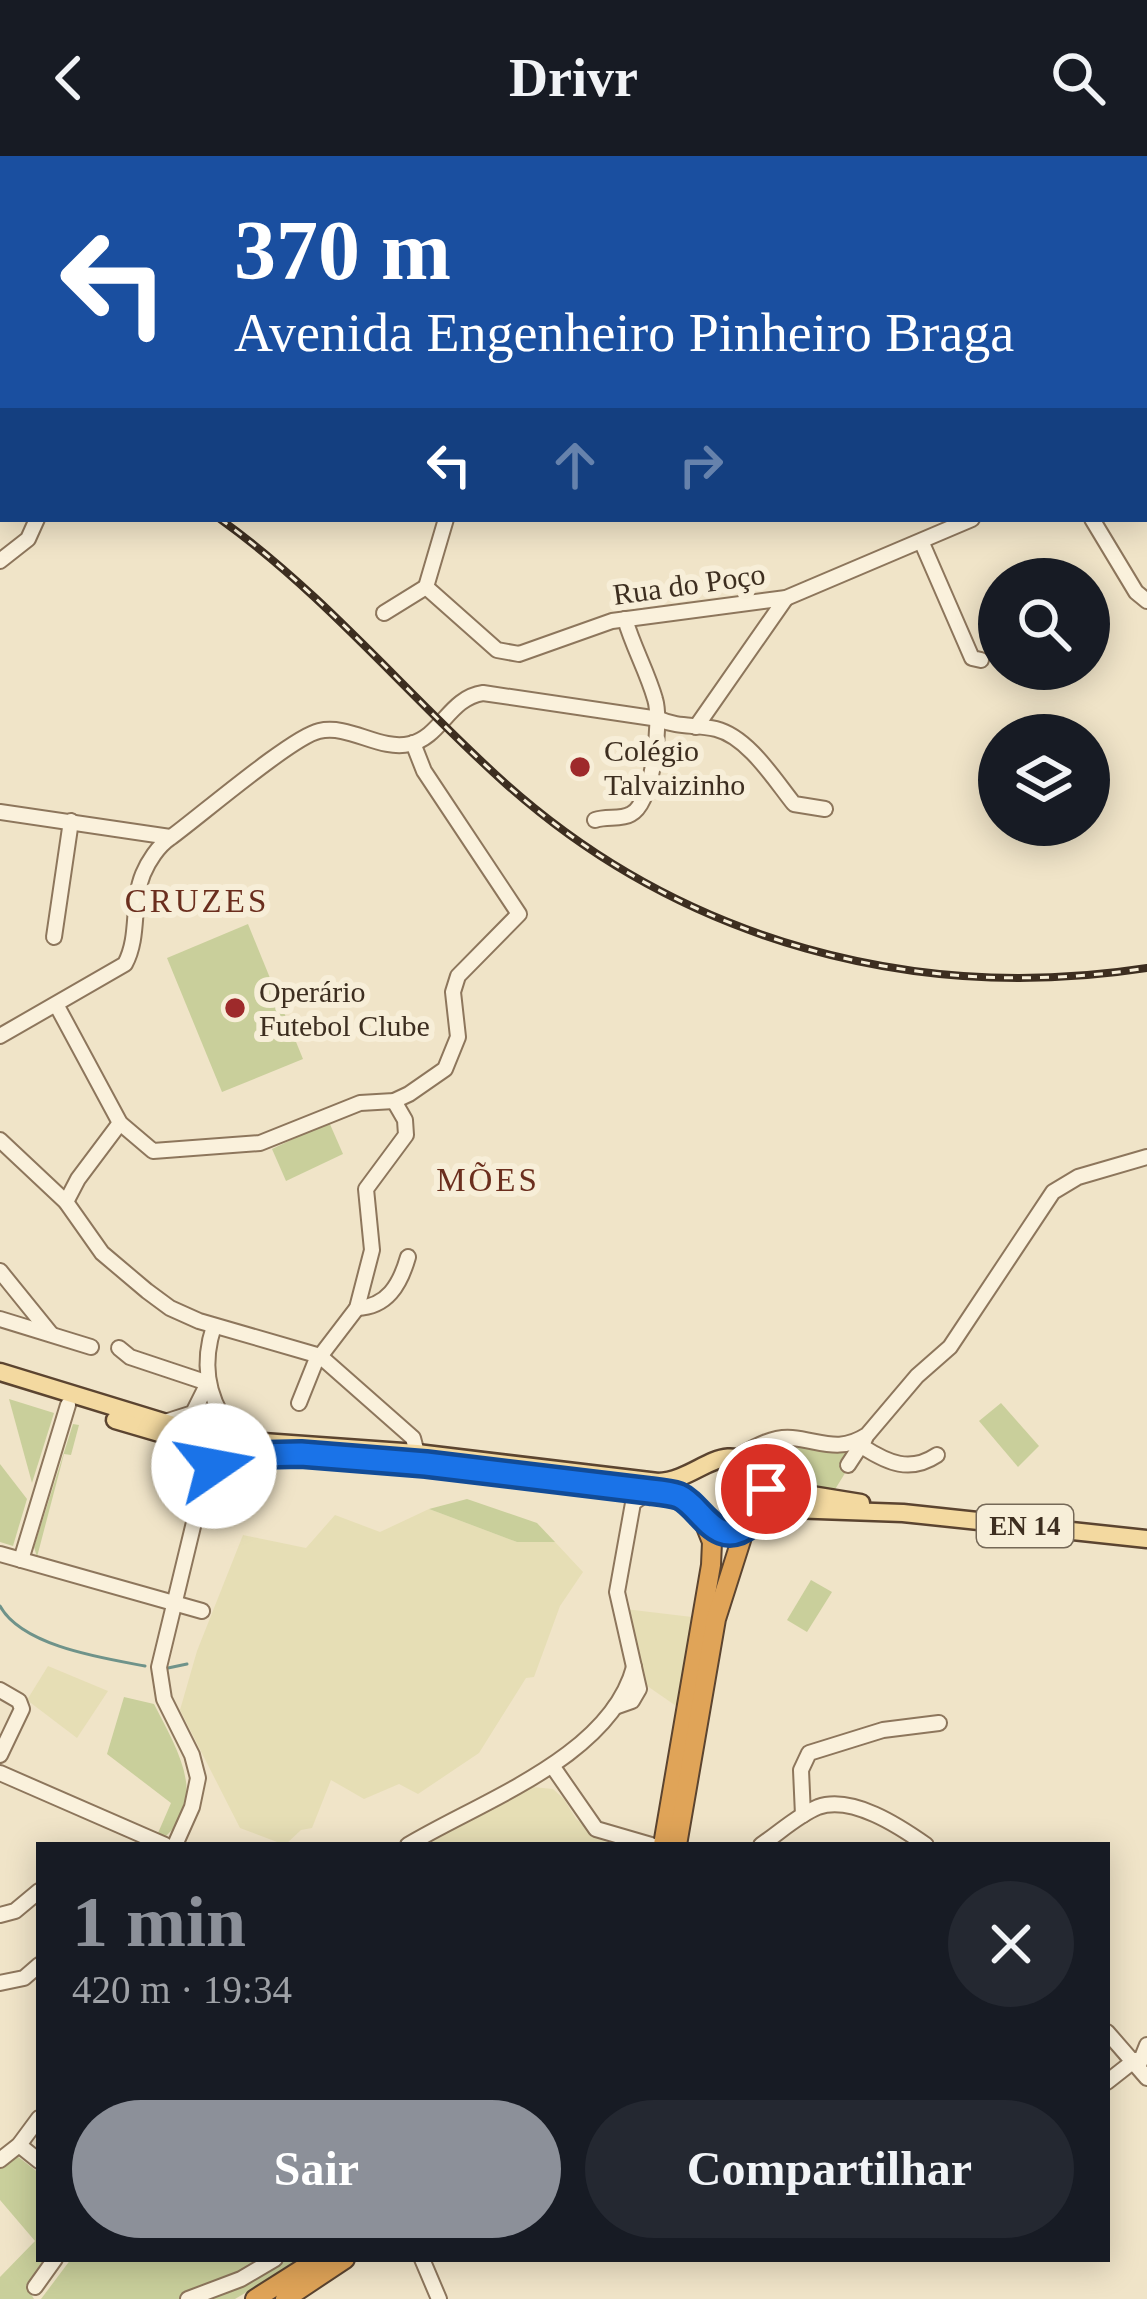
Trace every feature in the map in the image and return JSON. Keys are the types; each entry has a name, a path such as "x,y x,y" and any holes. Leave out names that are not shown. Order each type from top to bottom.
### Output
{"highway":[{"path":"664,1842 713,1555 700,1516"},
{"path":"678,1842 716,1619 743,1534 754,1521"},
{"path":"255,2299 313,2262"},
{"path":"285,2299 340,2262"}],"main road":[{"path":"0,1372 164,1422 197,1445 208,1464 256,1455 301,1454 447,1466 627,1495 650,1491 680,1497 700,1516"},
{"path":"0,1384 197,1445"},
{"path":"197,1445 215,1422 263,1442 417,1453 658,1482 674,1481 717,1458 737,1457"},
{"path":"224,1464 237,1451 231,1428"},
{"name":"EN 14","path":"737,1457 781,1490 903,1513"},
{"path":"700,1470 692,1490 700,1516"},
{"path":"754,1521 766,1500 761,1475"},
{"name":"EN 14","path":"700,1516 733,1531 790,1509 903,1513 1147,1539"}],"street":[{"path":"0,561 28,538 36,522"},
{"path":"383,613 426,587 445,522"},
{"name":"Rua do Poço","path":"426,587 497,650 519,654 571,633 625,619 786,598 965,522"},
{"path":"1094,522 1136,592 1147,601"},
{"path":"922,542 972,658 978,660"},
{"path":"696,727 786,598"},
{"path":"595,820 624,818 646,800 659,719 625,619"},
{"path":"0,1036 125,964 135,934 141,879 170,837 312,733 329,730 388,744 413,743 466,698 483,693 659,719 681,729 721,730 739,742 794,803 825,808"},
{"path":"57,1006 120,1124 153,1150 260,1143 360,1103 394,1100 446,1069 458,1037 453,992 458,976 519,914 424,771 413,743"},
{"path":"0,812 170,837"},
{"path":"54,938 71,821"},
{"path":"299,1403 320,1356 357,1308 372,1250 366,1190 406,1135 405,1120 394,1100"},
{"path":"66,1202 120,1124"},
{"path":"0,1140 66,1202 96,1245 170,1308 320,1356 413,1438 417,1453"},
{"path":"848,1465 862,1441 917,1376 950,1347 1053,1192 1078,1177 1147,1157"},
{"path":"357,1308 373,1307 390,1296 408,1257"},
{"path":"0,1271 51,1334"},
{"path":"1,1319 14,1309 19,1293"},
{"path":"1,1319 91,1347"},
{"path":"214,1325 207,1353 208,1383 214,1405 231,1428"},
{"path":"119,1348 130,1358 208,1383"},
{"path":"164,1422 193,1413 208,1383"},
{"path":"21,1560 68,1405"},
{"path":"737,1457 772,1441 792,1438 833,1447 862,1441"},
{"path":"761,1475 772,1441"},
{"path":"862,1441 885,1461 902,1466 937,1455"},
{"path":"176,1842 192,1807 197,1778 192,1754 160,1688 160,1656 203,1485 197,1445"},
{"path":"203,1485 224,1464"},
{"path":"414,1842 553,1767 615,1707 632,1701 634,1667 616,1592 627,1495"},
{"path":"0,1554 202,1611"},
{"path":"0,1690 22,1709 0,1755"},
{"path":"803,1815 801,1770 809,1753 883,1730 938,1724"},
{"path":"553,1767 589,1823 612,1840"},
{"path":"1,1776 158,1842"},
{"path":"765,1842 803,1815 823,1806 841,1805 921,1842"},
{"path":"0,1916 15,1911 36,1894"},
{"path":"0,1983 24,1978 36,1968"},
{"path":"1110,2035 1137,2063"},
{"path":"1110,2080 1137,2063 1147,2043"},
{"path":"0,2160 36,2122"},
{"path":"19,2145 36,2159"},
{"path":"35,2287 53,2262"},
{"path":"188,2299 270,2262"},
{"path":"423,2262 439,2299"}],"shaded area":[{"path":"429,1509 517,1542 555,1542 583,1572 560,1606 534,1677 526,1678 479,1753 418,1794 399,1784 364,1799 331,1780 312,1828 301,1830 288,1842 240,1828 180,1710 197,1651 243,1535 306,1548 335,1515 380,1532"},
{"path":"625,1609 692,1617 679,1708 643,1683"},
{"path":"48,1666 108,1691 77,1738 27,1700"},
{"path":"533,1787 553,1789 576,1819 608,1842 422,1842 489,1804"}],"green space":[{"name":"Operário Futebol Clube","path":"248,924 303,1059 222,1092 167,958"},
{"path":"329,1122 343,1154 286,1181 272,1149"},
{"path":"9,1399 54,1413 32,1483"},
{"path":"1001,1403 1039,1446 1018,1467 979,1421"},
{"path":"73,1424 79,1425 71,1455 64,1454 37,1557 34,1547"},
{"path":"781,1446 849,1453 839,1465 847,1470 834,1491 780,1484 764,1466 771,1450"},
{"path":"0,1464 27,1499 13,1546 0,1542"},
{"path":"467,1499 537,1523 555,1542 517,1542 429,1509"},
{"path":"811,1580 832,1592 807,1632 787,1620"},
{"path":"124,1697 154,1704 184,1771 185,1805 166,1836 158,1833 171,1803 107,1754"},
{"path":"17,2156 36,2171 36,2262 44,2262 26,2286 34,2299 0,2299 0,2277 35,2241 0,2200 0,2168"},
{"path":"69,2262 297,2262 235,2299 41,2299"}],"waterway":[{"path":"0,1606 11,1620 44,1640 145,1666"},
{"path":"168,1668 187,1664"}],"railway":[{"path":"224,522 296,580 506,784 575,838 648,884 725,921 806,948 889,967 974,977 1060,977 1147,968"}],"place":[{"name":"Colégio Talvaizinho","path":"580,767"},
{"name":"Operário Futebol Clube","path":"235,1008"}],"district":[{"name":"CRUZES","path":"197,901"},
{"name":"MÕES","path":"488,1180"}],"route":[{"path":"214,1466 256,1455 301,1454 650,1491 686,1500 704,1522 723,1531 752,1523 762,1510 766,1489"}]}
